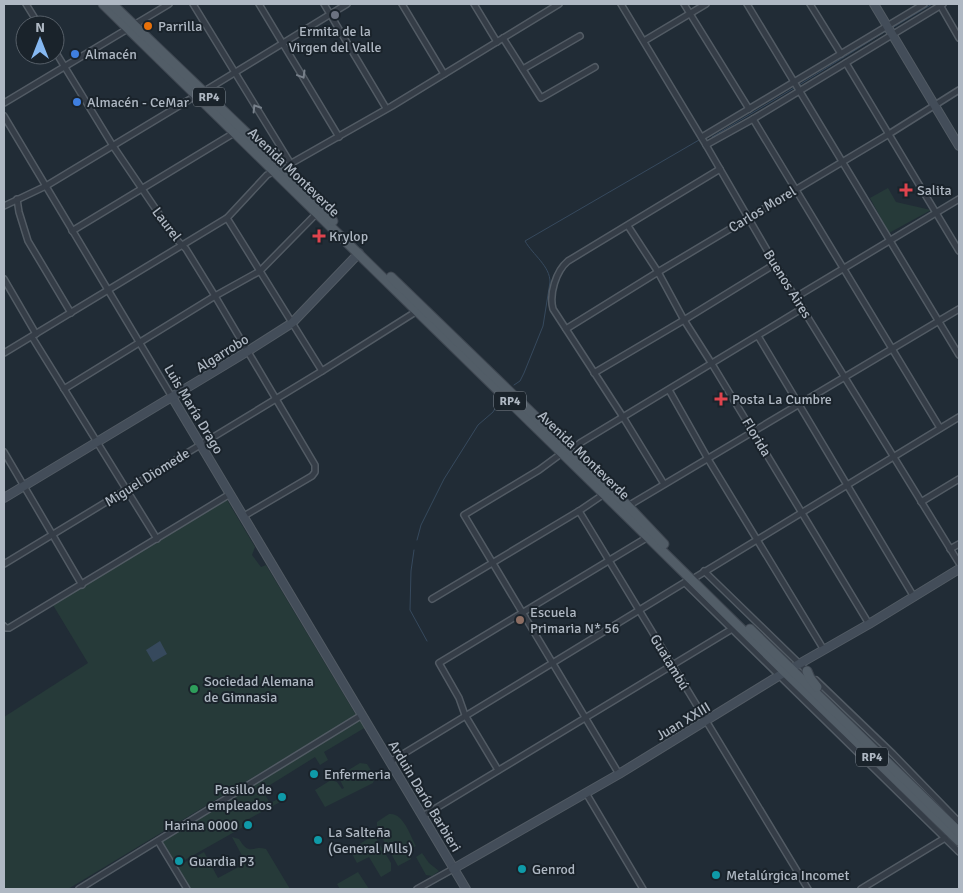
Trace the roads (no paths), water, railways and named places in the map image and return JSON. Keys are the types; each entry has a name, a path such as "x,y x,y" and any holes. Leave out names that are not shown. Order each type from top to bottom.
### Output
{"main road":[{"name":"Avenida Monteverde","path":"103,4 132,27"},
{"name":"Avenida Monteverde","path":"112,4 132,27 200,93 287,166 332,220 566,452 604,494 782,672 959,841"},
{"name":"Avenida Monteverde","path":"200,93 234,134 359,253 417,312 566,452 628,506 690,579 745,632 747,639 768,662 838,714 959,832"},
{"path":"804,668 834,706 838,714"}],"street":[{"path":"26,4 33,15"},
{"path":"4,103 169,4"},
{"path":"193,4 287,166"},
{"path":"259,4 339,137"},
{"path":"324,4 386,108"},
{"path":"4,206 46,186 347,4"},
{"path":"402,4 444,74"},
{"path":"474,4 497,42"},
{"path":"545,4 549,10"},
{"path":"4,354 227,218 273,171 287,166 339,137 559,4"},
{"name":"Buenos Aires","path":"620,4 702,137 775,264 959,563"},
{"path":"684,4 749,109"},
{"path":"644,41 706,4"},
{"path":"747,4 959,355"},
{"path":"810,4 841,54"},
{"path":"874,4 959,146"},
{"path":"702,137 924,4"},
{"path":"706,145 942,4 959,38"},
{"path":"523,69 580,36"},
{"path":"503,38 541,98 595,67"},
{"path":"846,63 959,251"},
{"name":"Laurel","path":"64,67 142,190 182,245 215,296 315,465 315,472 312,476 244,516"},
{"name":"Carlos Morel","path":"566,329 959,90"},
{"name":"Luis María Drago","path":"4,116 362,715"},
{"path":"754,118 940,428"},
{"path":"72,231 234,134"},
{"path":"664,484 624,417 553,309 551,302 560,270 565,263 720,169"},
{"path":"17,199 28,241 71,313"},
{"path":"796,297 959,199"},
{"path":"64,388 215,296 260,271 316,213"},
{"path":"227,218 322,371"},
{"name":"Florida","path":"628,226 658,272 684,320 869,624"},
{"name":"Algarrobo","path":"4,498 172,398 292,323 359,253"},
{"path":"594,374 775,264"},
{"path":"4,279 64,388 157,540"},
{"path":"619,774 464,515 803,308"},
{"path":"628,506 959,309"},
{"name":"Miguel Diomede","path":"4,564 417,312"},
{"path":"758,336 914,597"},
{"path":"668,390 824,650"},
{"path":"390,762 552,662 640,611 959,417"},
{"path":"4,452 82,585"},
{"path":"921,502 959,479"},
{"path":"7,627 82,585 230,494"},
{"path":"432,599 604,494"},
{"name":"Guatambú","path":"579,511 705,722 808,889"},
{"path":"498,770 439,663 648,537"},
{"path":"950,549 959,544"},
{"name":"Juan XXIII","path":"417,889 619,774 705,722 782,672 804,668 824,650 959,569"},
{"path":"704,571 893,754 959,822"},
{"path":"690,579 732,629 782,672 959,852"},
{"path":"422,816 732,629"},
{"path":"78,889 362,715"},
{"name":"Arduin Darío Barbieri","path":"362,715 466,889"},
{"path":"586,793 643,889"},
{"path":"861,889 945,838"},
{"path":"158,840 187,889"}],"water":[{"path":"160,641 167,654 153,662 146,650"}],"waterway":[{"path":"892,28 932,4"},
{"path":"799,85 886,31"},
{"path":"712,137 794,88"},
{"path":"514,385 520,381 524,373 543,326 550,282 544,266 525,241 699,140"},
{"path":"417,540 421,525 444,479 478,425 493,412 501,399"},
{"path":"414,550 411,571 410,610 427,641"}],"place":[{"name":"Ermita de la Virgen del Valle","path":"335,15"},
{"name":"Parrilla","path":"148,26"},
{"name":"Almacén","path":"75,54"},
{"name":"Almacén - CeMar","path":"77,102"},
{"name":"Salita","path":"906,190"},
{"name":"Krylop","path":"319,236"},
{"name":"Posta La Cumbre","path":"721,399"},
{"name":"Escuela Primaria N* 56","path":"520,620"},
{"name":"Sociedad Alemana de Gimnasia","path":"194,689"},
{"name":"Enfermeria","path":"314,774"},
{"name":"Pasillo de empleados","path":"282,797"},
{"name":"Harina 0000","path":"248,825"},
{"name":"La Salteña (General Mlls)","path":"318,840"},
{"name":"Guardia P3","path":"179,861"},
{"name":"Genrod","path":"522,869"},
{"name":"Metalúrgica Incomet","path":"716,875"}]}
